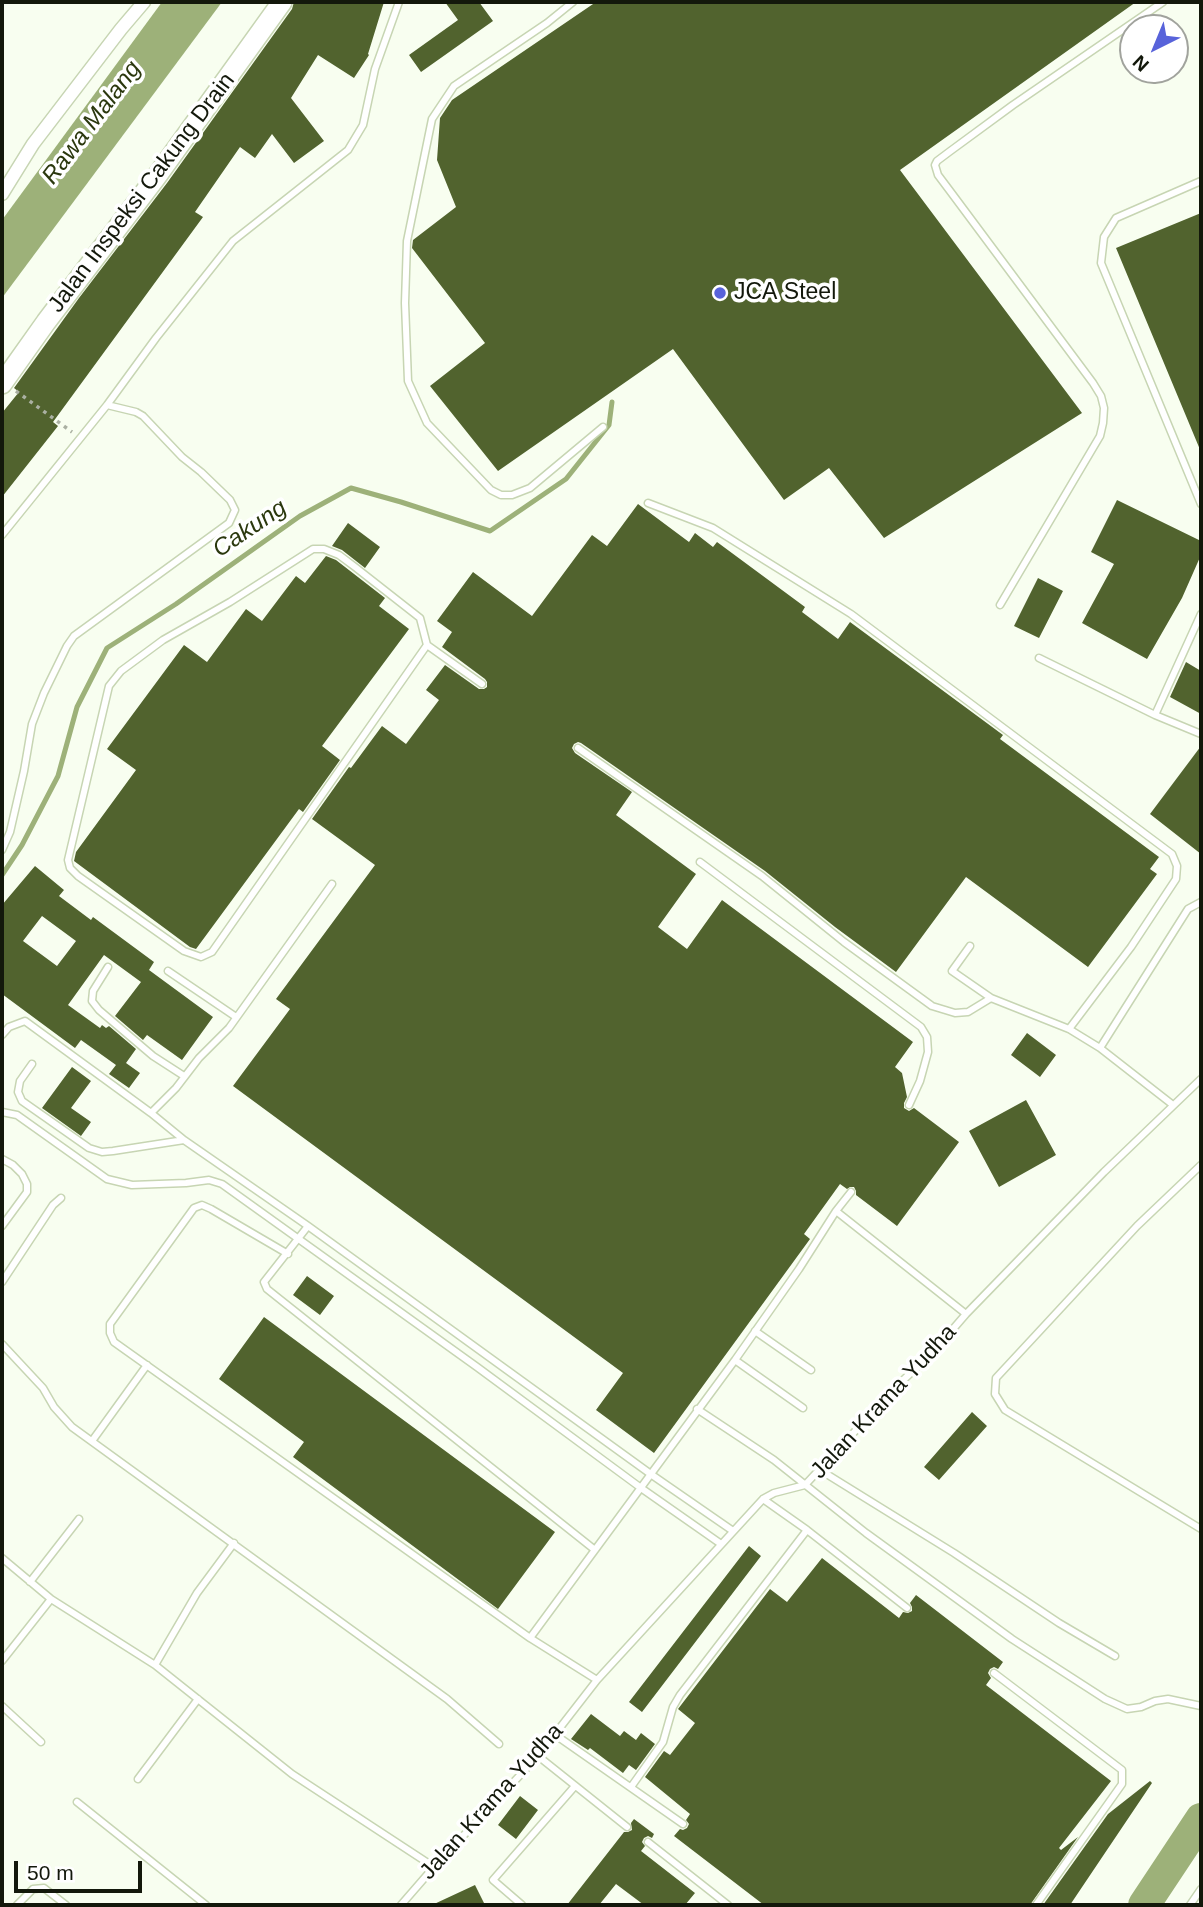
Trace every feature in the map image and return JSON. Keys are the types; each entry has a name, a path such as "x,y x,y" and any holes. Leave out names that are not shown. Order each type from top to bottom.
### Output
{"street":[{"path":"2,194 33,144 144,2"},
{"name":"Jalan Inspeksi Cakung Drain","path":"3,383 282,2"}],"lane":[{"path":"2,536 233,242 348,150 363,125 375,69 398,2"},
{"path":"573,2 547,23 454,86 432,119 407,241 405,303 408,381 427,423 491,491 501,495 512,495 530,488 603,427"},
{"path":"1000,605 1100,436 1104,408 1093,383 939,175 937,161 1163,2"},
{"path":"1201,181 1116,218 1104,237 1101,263 1201,505"},
{"path":"2,850 10,832 32,724 67,646 74,636 229,523 235,510 230,500 182,457 143,416 107,405"},
{"path":"648,503 713,528 851,614 1172,854 1177,866 1176,879 1131,947 1069,1029"},
{"path":"427,645 212,952 201,957 184,951 70,868 68,860 109,686 121,671 163,640 230,602 313,549 324,549 339,555 420,618 427,645 482,684"},
{"path":"1154,715 1201,614"},
{"path":"1039,658 1154,715 1201,734"},
{"path":"578,748 762,876 844,942 932,1006 955,1013 968,1012 992,998"},
{"path":"700,862 921,1027 927,1037 928,1052 920,1081 909,1105"},
{"path":"151,1113 229,1028 332,884"},
{"path":"1100,1048 1188,909 1201,902"},
{"path":"970,946 951,971 992,998 1069,1029 1100,1048 1173,1105"},
{"path":"108,967 93,991 92,1000 99,1010 153,1056 184,1076"},
{"path":"168,971 236,1017"},
{"path":"2,1035 9,1027 25,1021 184,1140 733,1531"},
{"path":"32,1063 20,1081 18,1092 23,1101 89,1148 102,1152 184,1140"},
{"name":"Jalan Krama Yudha","path":"401,1905 433,1867 538,1756 597,1680 763,1499 774,1493 805,1485 820,1471 898,1385 934,1351 966,1314 1104,1172 1201,1079"},
{"path":"2,1112 17,1115 107,1179 132,1185 209,1181 222,1184 721,1544"},
{"path":"2,1159 22,1174 27,1184 27,1192 2,1226"},
{"path":"1201,1165 1137,1226 996,1378 995,1394 1005,1410 1201,1529"},
{"path":"530,1638 735,1360 851,1192"},
{"path":"2,1282 53,1205 61,1198"},
{"path":"288,1254 211,1209 202,1205 194,1208 110,1324 114,1342 530,1638 597,1680"},
{"path":"836,1211 966,1314"},
{"path":"308,1226 264,1282 267,1289 595,1550"},
{"path":"755,1331 811,1370"},
{"path":"2,1344 43,1388 54,1407 72,1427 447,1699 499,1744"},
{"path":"735,1360 803,1408"},
{"path":"92,1441 147,1365"},
{"path":"697,1409 774,1461 866,1533 1012,1639 1105,1699 1126,1709 1168,1699 1201,1706"},
{"path":"820,1471 954,1553 1115,1657"},
{"path":"763,1499 906,1608"},
{"path":"30,1582 79,1519"},
{"path":"631,1787 663,1742 673,1707 680,1695 807,1531"},
{"path":"155,1665 197,1594 234,1543"},
{"path":"2,1558 51,1599 155,1665 292,1774 433,1867"},
{"path":"2,1661 51,1599"},
{"path":"994,1674 1122,1770 1122,1784 1036,1905"},
{"path":"138,1779 198,1699"},
{"path":"2,1706 41,1742"},
{"path":"554,1734 683,1824"},
{"path":"538,1756 627,1827"},
{"path":"522,1905 494,1882 493,1878 575,1786"},
{"path":"77,1802 206,1905"},
{"path":"648,1842 728,1905"},
{"path":"17,1905 33,1889 44,1888 66,1905"},
{"path":"1190,1905 1201,1889"}],"path":[{"path":"3,383 80,439"}],"water":[{"name":"Rawa Malang","path":"162,2 222,2 2,298 2,220"}],"building":[{"path":"294,2 384,2 369,55 354,78 318,55 291,98 324,141 294,163 272,134 255,158 240,147 195,212 203,217 53,422 58,426 2,497 2,413 19,392 14,388 167,183 292,9"},
{"path":"445,2 479,2 493,21 421,72 409,55 458,20"},
{"name":"JCA Steel","path":"596,2 1136,2 900,170 1082,413 884,538 829,468 784,500 673,349 498,471 430,386 485,343 412,248 413,240 456,207 437,160 440,118 452,100"},
{"path":"1201,213 1201,452 1116,248"},
{"path":"1117,500 1201,541 1201,555 1182,598 1147,659 1082,623 1114,564 1091,552"},
{"path":"638,504 689,542 695,533 713,547 717,542 805,607 802,612 838,639 850,622 1003,735 1000,739 1159,857 1150,869 1157,874 1088,967 966,877 896,972 765,871 581,743 574,744 572,748 575,753 632,792 616,815 696,874 658,927 687,949 722,900 913,1042 895,1067 902,1073 907,1097 904,1108 909,1111 914,1108 959,1142 897,1226 856,1195 854,1187 847,1189 840,1184 804,1234 810,1239 654,1453 596,1410 623,1373 233,1086 290,1009 276,999 375,865 312,819 382,726 406,744 439,700 426,690 445,665 479,689 487,687 485,679 442,647 452,632 437,621 473,572 532,616 592,535 607,546"},
{"path":"348,523 380,547 365,568 342,550 332,546"},
{"path":"326,556 336,560 385,598 379,606 409,629 322,746 340,760 303,812 299,809 196,949 190,947 74,861 76,852 136,770 107,749 184,645 207,662 246,609 262,621 296,576 305,583"},
{"path":"1038,578 1063,591 1039,638 1014,626"},
{"path":"1186,662 1201,671 1201,714 1170,697"},
{"path":"1201,746 1201,854 1150,814"},
{"path":"35,866 64,890 59,896 91,920 93,917 154,962 149,970 213,1017 182,1060 147,1035 143,1040 115,1016 141,982 104,955 68,1005 100,1028 102,1025 106,1028 109,1026 136,1049 126,1063 140,1073 129,1088 109,1074 116,1065 81,1040 75,1048 2,994 2,905","holes":["42,916 76,941 57,966 23,941"]},
{"path":"1027,1033 1056,1055 1040,1077 1011,1055"},
{"path":"72,1067 91,1081 71,1108 91,1122 81,1136 42,1108"},
{"path":"1026,1100 1056,1155 999,1187 969,1131"},
{"path":"307,1276 334,1296 320,1315 293,1295"},
{"path":"264,1317 555,1532 498,1609 293,1457 304,1442 219,1379"},
{"path":"972,1412 987,1426 939,1480 924,1467"},
{"path":"749,1546 761,1556 642,1712 629,1702"},
{"path":"822,1558 899,1618 903,1612 912,1611 910,1603 916,1595 1003,1662 998,1669 990,1669 988,1673 991,1678 986,1685 1111,1781 1059,1848 1061,1850 1078,1837 1030,1905 764,1905 674,1836 680,1829 687,1828 689,1824 686,1820 690,1814 645,1777 664,1751 670,1755 695,1723 678,1709 770,1589 787,1602"},
{"path":"591,1714 620,1736 624,1731 636,1740 641,1733 655,1744 636,1770 629,1765 623,1773 590,1748 588,1750 571,1739"},
{"path":"1150,1781 1152,1783 1070,1905 1043,1905 1108,1814"},
{"path":"520,1796 538,1810 516,1839 498,1825"},
{"path":"634,1819 654,1834 652,1838 644,1838 642,1842 645,1846 641,1851 695,1893 685,1905 644,1905 616,1884 599,1905 567,1905 624,1832 632,1830 631,1823"},
{"path":"475,1885 485,1905 432,1905"}],"waterway":[{"name":"Cakung","path":"2,875 22,845 58,776 77,707 107,648 176,604 300,516 351,488 490,531 566,479 609,425 612,402"},
{"path":"1144,1905 1201,1819"}],"place":[{"name":"JCA Steel","path":"720,293"}]}
